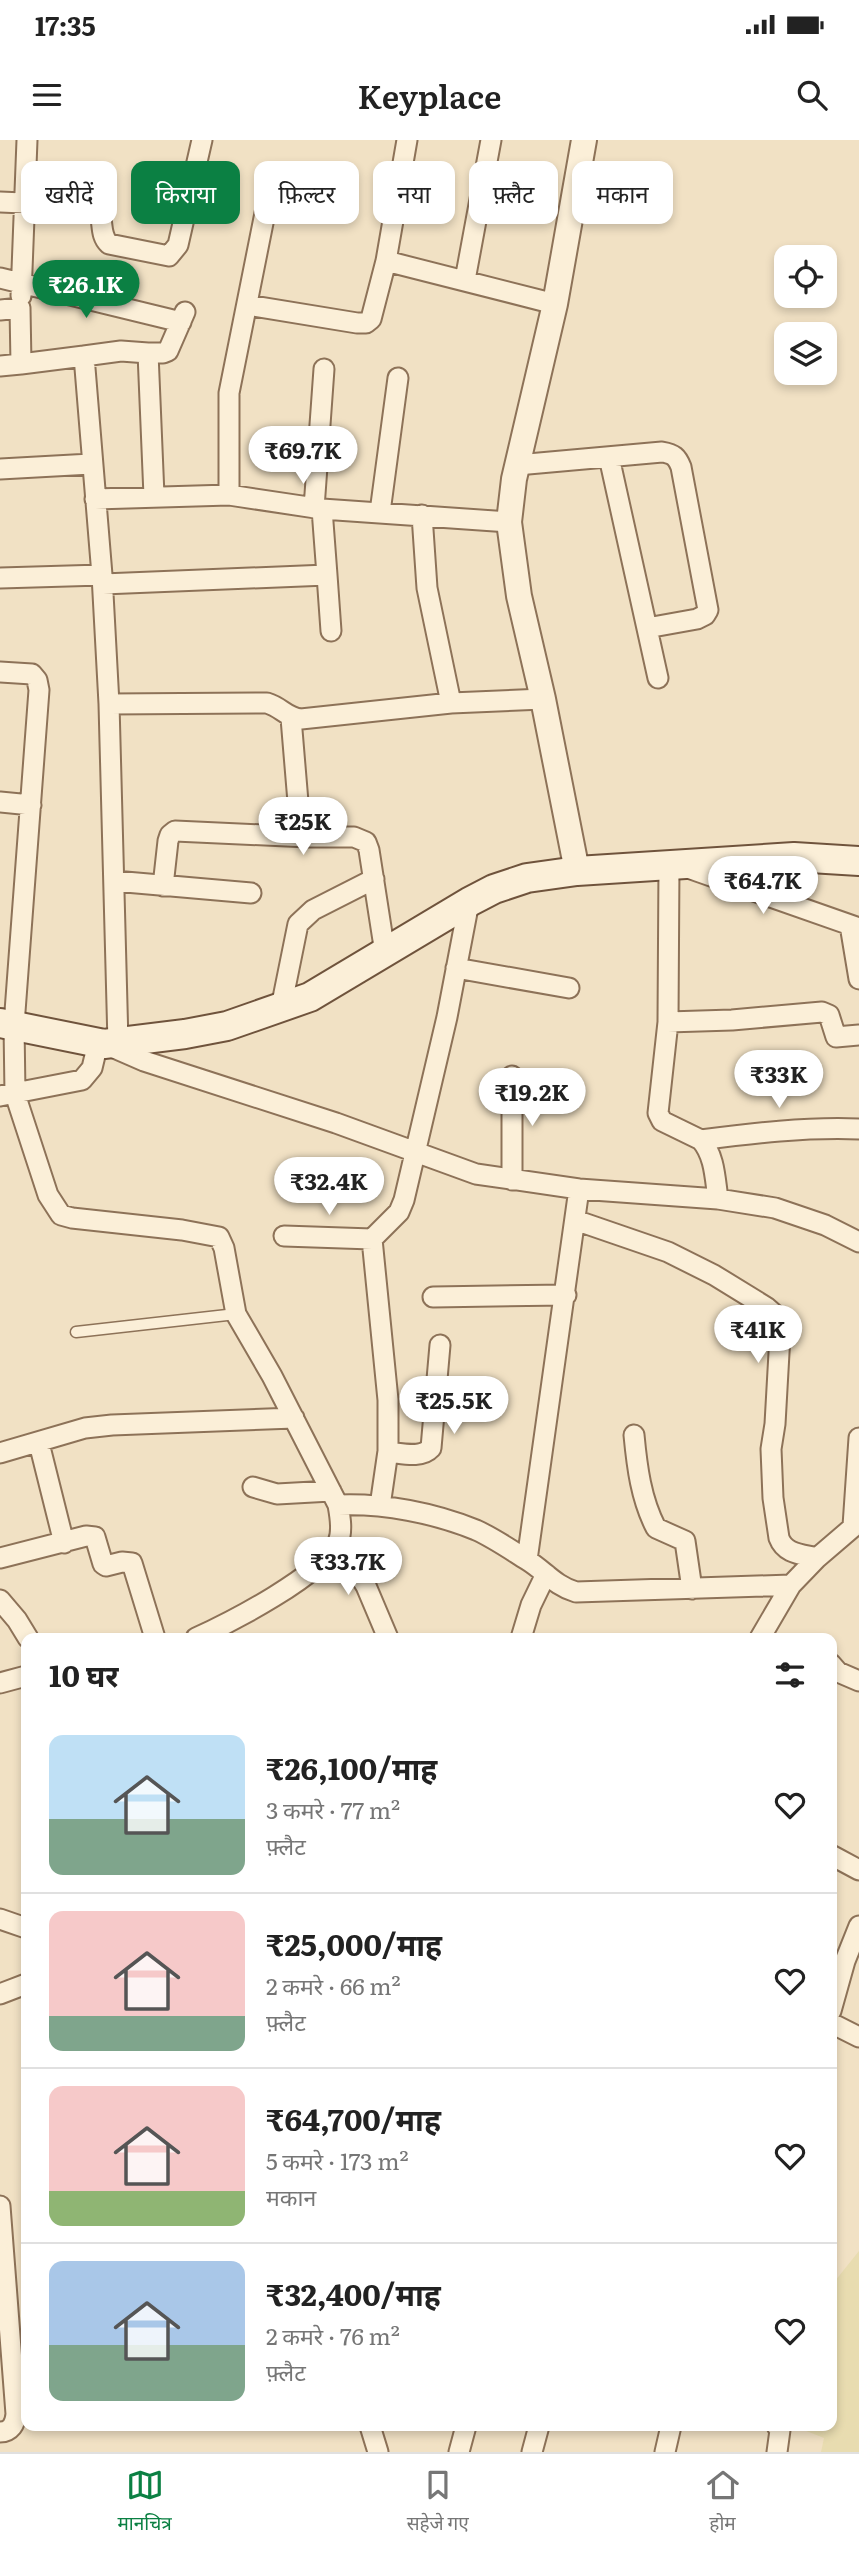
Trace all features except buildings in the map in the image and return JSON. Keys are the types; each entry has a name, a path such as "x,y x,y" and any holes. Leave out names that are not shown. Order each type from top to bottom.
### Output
{"main road":[{"path":"7,1024 107,1043 227,1026 310,997 469,902 494,889 527,878 577,871 794,857 859,861"}],"street":[{"path":"27,140 27,161"},
{"path":"102,224 103,236 109,244 169,256 178,244 202,140"},
{"path":"247,305 366,323 374,314 386,261 407,140"},
{"path":"466,279 491,140"},
{"path":"577,871 519,596 509,522 517,466 555,304 584,140"},
{"path":"0,202 21,203"},
{"path":"21,364 20,308 25,224"},
{"path":"229,495 229,393 263,224"},
{"path":"386,261 466,279 555,304"},
{"path":"0,278 183,317 168,351 163,353 121,351 0,366"},
{"path":"0,310 20,308"},
{"path":"148,353 154,496"},
{"path":"8,1095 82,1080 107,1043 114,881 102,580 84,356"},
{"path":"324,369 318,509 331,632"},
{"path":"380,512 398,378"},
{"path":"517,466 662,452 671,453 677,458 681,467 708,610 697,619 647,628"},
{"path":"609,457 658,678"},
{"path":"0,469 91,464"},
{"path":"95,499 229,495 318,509 509,522"},
{"path":"422,515 427,588 450,703"},
{"path":"0,578 102,580 327,575"},
{"path":"0,673 32,674 37,680 39,690 32,805 7,1024 8,1095 48,1195 61,1215 72,1218 192,1231 219,1237 224,1248 236,1314 335,1498 341,1521 339,1541 324,1560 231,1630"},
{"path":"108,704 267,703 279,706 291,718 301,719 450,703 542,699"},
{"path":"291,718 300,826 307,837"},
{"path":"0,802 32,805"},
{"path":"163,886 168,841 175,831 361,839 366,842 369,850 385,953"},
{"path":"718,1199 710,1154 701,1140 662,1121 658,1113 668,1022 675,865 855,927 859,979"},
{"path":"281,1007 298,924 313,910 374,879"},
{"path":"114,881 251,893"},
{"path":"284,1236 372,1239 399,1212 417,1153 469,902"},
{"path":"456,968 569,988"},
{"path":"668,1022 732,1020 822,1012 828,1015 834,1036 839,1038 859,1035"},
{"path":"107,1043 144,1061 336,1123 476,1174 579,1189 718,1199 798,1214 859,1242"},
{"path":"512,1076 512,1180"},
{"path":"701,1140 770,1131 859,1129"},
{"path":"527,1560 579,1189"},
{"path":"575,1220 668,1252 714,1275 774,1314 780,1335 771,1474 779,1538 782,1547 790,1552 817,1558"},
{"path":"372,1239 388,1400 388,1452 380,1506"},
{"path":"433,1297 566,1294"},
{"path":"388,1452 418,1454 427,1453 431,1448 440,1345"},
{"path":"0,1453 85,1428 294,1418"},
{"path":"634,1435 643,1496 652,1520 656,1528 685,1541 692,1589"},
{"path":"767,1633 791,1585 856,1524 859,1438"},
{"path":"38,1443 64,1543"},
{"path":"253,1487 277,1494 335,1498 380,1506 460,1524 478,1531 527,1560 563,1588 576,1592 791,1585"},
{"path":"0,1558 95,1537 103,1564 106,1566 122,1562 132,1563 153,1633"},
{"path":"339,1541 366,1586 386,1633"},
{"path":"523,1633 531,1605 546,1574"},
{"path":"0,1600 26,1633"},
{"path":"837,1671 859,1681"},
{"path":"0,1683 21,1677"},
{"path":"837,1858 859,1870"},
{"path":"0,1919 21,1926"},
{"path":"837,1990 859,1926"},
{"path":"0,1994 21,1986"},
{"path":"837,2026 859,2036"},
{"path":"0,2206 16,2414 15,2423 10,2429 0,2432"},
{"path":"372,2431 378,2452"},
{"path":"459,2452 465,2431"},
{"path":"532,2452 538,2431"},
{"path":"665,2452 670,2431"},
{"path":"777,2452 780,2431"}],"lane":[{"path":"76,1332 236,1314"}],"shaded area":[{"path":"859,2251 859,2452 821,2452 824,2438 806,2431 837,2431 837,2278"}]}
